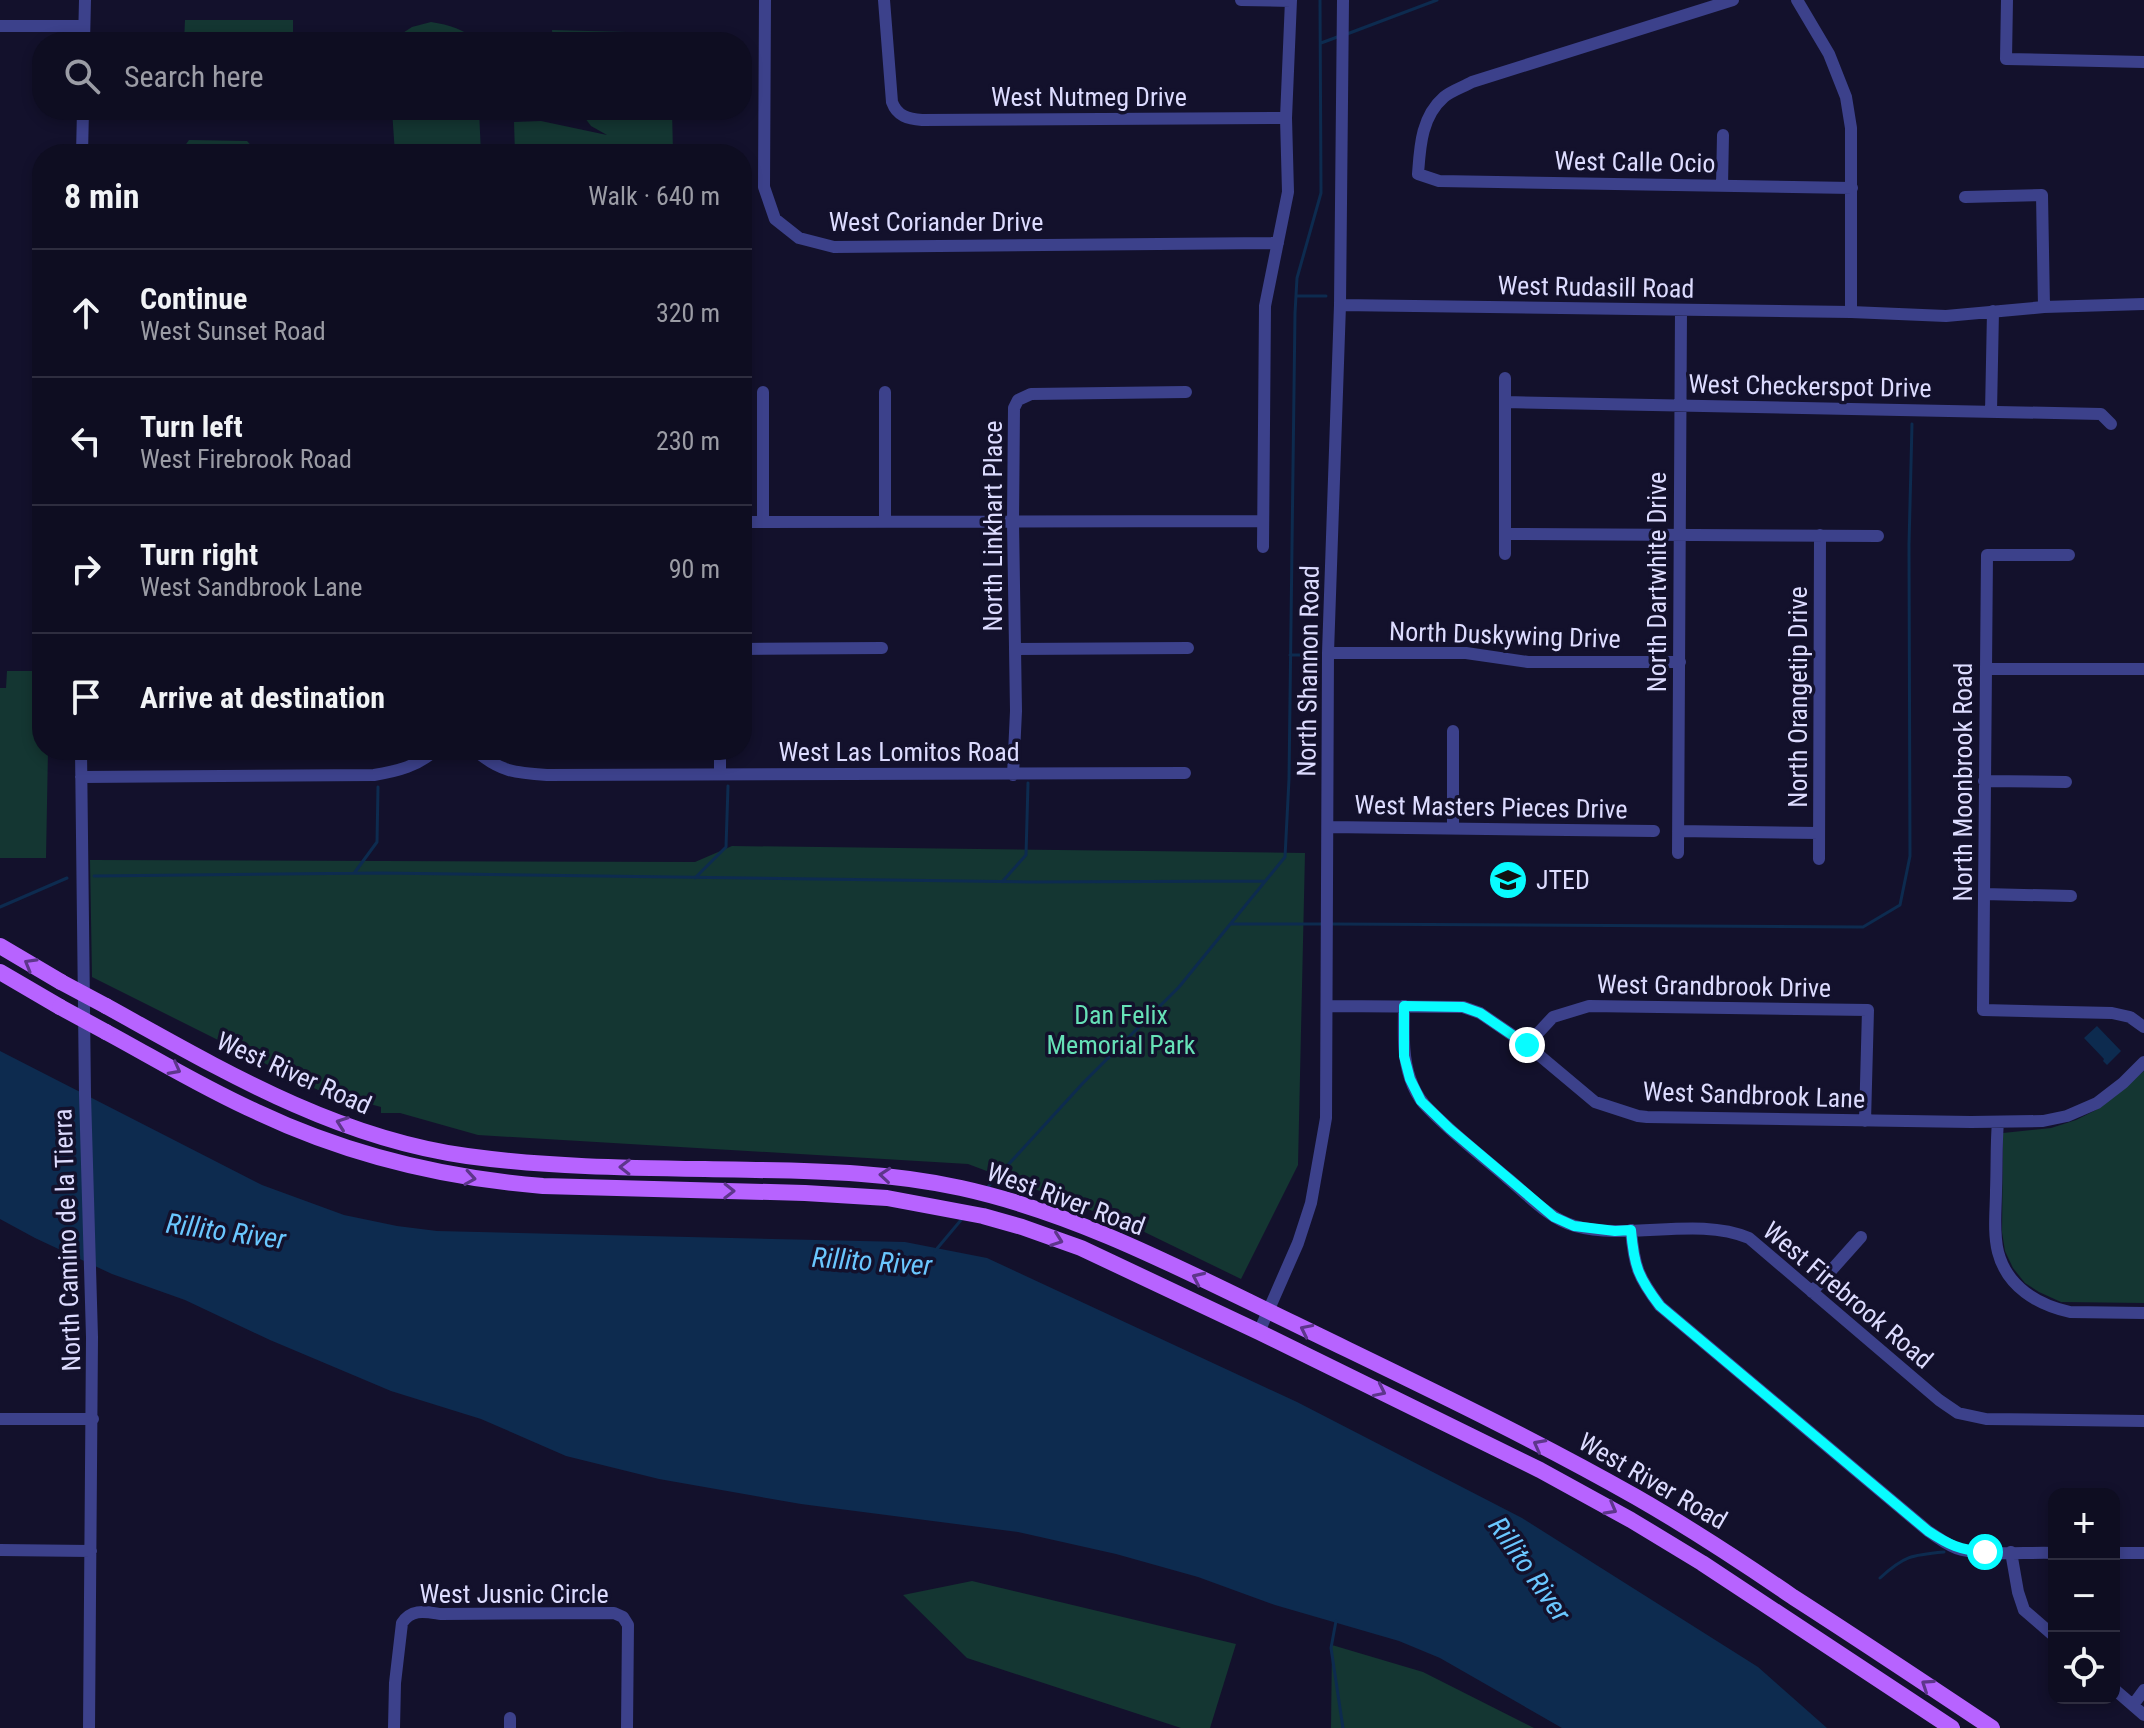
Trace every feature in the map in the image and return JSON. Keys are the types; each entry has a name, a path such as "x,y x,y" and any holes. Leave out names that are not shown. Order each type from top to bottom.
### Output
{"main road":[{"name":"West River Road","path":"0,946 264,1092 360,1130 461,1155 527,1163 892,1176 998,1197 1105,1234 1535,1442 1638,1498 1701,1536 1992,1728"},
{"name":"West River Road","path":"0,972 256,1112 357,1152 427,1171 500,1183 543,1186 887,1198 983,1216 1081,1248 1540,1470 1631,1520 1949,1726"},
{"path":"427,1171 432,1148"},
{"path":"1949,1726 1959,1707"}],"street":[{"path":"84,32 85,0"},
{"name":"West Coriander Drive","path":"765,0 764,187 775,219 799,238 834,247 1278,243"},
{"name":"West Nutmeg Drive","path":"884,0 891,96 894,112 906,118 1286,118"},
{"path":"1241,0 1291,1"},
{"name":"North Shannon Road","path":"1259,1332 1298,1243 1311,1203 1326,1118 1328,653 1340,305 1343,0"},
{"name":"West Calle Ocio","path":"1733,0 1472,82 1444,97 1427,119 1420,141 1418,174 1439,181 1852,188"},
{"path":"1797,0 1829,54 1846,97 1851,128 1851,312"},
{"path":"2007,0 2006,59 2144,62"},
{"name":"North Shannon Road","path":"1263,547 1265,306 1288,192 1286,118 1291,1"},
{"path":"0,26 84,26"},
{"path":"82,144 83,120"},
{"path":"1722,186 1723,135"},
{"path":"1965,197 2042,195 2044,307"},
{"name":"West Rudasill Road","path":"1340,305 1946,316 2044,307 2144,304"},
{"name":"North Dartwhite Drive","path":"1678,853 1681,310"},
{"path":"1991,412 1993,311"},
{"path":"1505,378 1505,554"},
{"path":"763,392 763,522"},
{"path":"885,392 885,522"},
{"name":"North Linkhart Place","path":"1013,775 1016,711 1013,416 1016,396 1186,392"},
{"name":"West Checkerspot Drive","path":"1505,402 2101,414 2111,424"},
{"path":"752,522 1263,521"},
{"path":"1505,534 1878,536"},
{"name":"North Orangetip Drive","path":"1819,859 1820,535"},
{"name":"North Moonbrook Road","path":"2069,555 1987,555 1983,1010 2112,1013 2130,1017 2144,1027"},
{"path":"752,649 882,648"},
{"path":"1015,649 1188,648"},
{"name":"North Duskywing Drive","path":"1328,653 1466,653 1528,662 1680,662"},
{"path":"1986,669 2144,669"},
{"path":"1453,731 1453,829"},
{"name":"North Camino de la Tierra","path":"81,760 93,1419 89,1728"},
{"path":"81,777 374,775 400,771 422,760"},
{"name":"West Las Lomitos Road","path":"487,760 514,772 547,775 1185,773"},
{"path":"720,760 720,774"},
{"path":"1984,781 2066,782"},
{"name":"West Masters Pieces Drive","path":"1328,827 1654,831"},
{"path":"1678,831 1819,833"},
{"path":"1984,894 2071,896"},
{"name":"West Sandbrook Lane","path":"1328,1006 1463,1007 1480,1013 1527,1045 1595,1102 1638,1116 2043,1121 2067,1116 2097,1103 2144,1062"},
{"name":"West Firebrook Road","path":"1404,1006 1404,1056 1410,1079 1421,1101 1554,1217 1574,1226 1615,1231 1714,1229 1749,1238 1958,1413 1986,1419 2144,1421"},
{"name":"West Grandbrook Drive","path":"1527,1045 1553,1017 1589,1006 1868,1010 1865,1121"},
{"path":"1998,1122 1998,1252 2017,1286 2038,1302 2070,1312 2144,1313"},
{"path":"1631,1230 1636,1268 1660,1306 1928,1531 1963,1550 2048,1553"},
{"path":"1812,1292 1861,1237"},
{"path":"0,1419 93,1419"},
{"path":"0,1550 91,1551"},
{"path":"2011,1552 2024,1610 2049,1632"},
{"path":"2120,1553 2144,1553"},
{"name":"West Jusnic Circle","path":"394,1728 402,1623 405,1613 422,1611 441,1614 626,1614 627,1728"},
{"path":"2133,1705 2144,1690"},
{"path":"2120,1694 2144,1715"}],"green space":[{"path":"185,20 293,20 293,32 184,32"},
{"path":"431,22 463,32 404,32"},
{"path":"552,30 627,32 552,32"},
{"path":"393,120 479,120 481,144 394,144"},
{"path":"586,120 672,120 673,144 515,144 514,122 541,121 607,135"},
{"path":"189,140 247,141 250,144 186,144"},
{"path":"7,671 32,671 32,760 48,760 46,858 0,858 0,688 6,688"},
{"name":"Dan Felix Memorial Park","path":"732,846 1305,853 1298,1165 1241,1279 1130,1225 968,1164 478,1135 400,1113 381,1113 381,1107 318,1090 92,977 90,860 695,862"},
{"path":"2144,1071 2144,1303 2061,1302 2025,1283 2005,1251 2002,1232 2003,1133 2051,1128 2076,1120 2096,1110"},
{"path":"972,1581 1236,1644 1210,1728 1181,1728 967,1658 903,1595"},
{"path":"1332,1645 1423,1672 1534,1728 1331,1728"}],"water":[{"path":"2097,1026 2121,1051 2107,1065 2084,1038"},
{"name":"Rillito River","path":"0,1051 262,1185 344,1215 437,1231 905,1242 987,1258 1297,1402 1522,1518 1758,1667 1827,1728 1562,1728 1440,1658 1399,1641 1116,1554 1018,1532 801,1504 659,1479 566,1456 481,1419 391,1391 185,1300 112,1274 0,1219"}],"waterway":[{"path":"986,1189 1083,1083 1179,987 1285,857 1289,779 1295,313 1297,278 1321,193 1320,0"},
{"path":"1347,34 1437,0"},
{"path":"1321,43 1340,36"},
{"path":"1296,296 1326,296"},
{"path":"1332,924 1863,927 1900,905 1910,856 1909,545 1912,424"},
{"path":"1290,655 1314,655"},
{"path":"1002,882 1026,855 1028,783"},
{"path":"695,878 726,847 728,786"},
{"path":"355,872 377,842 378,787"},
{"path":"94,876 380,873 1031,882 1265,881"},
{"path":"0,907 67,878"},
{"path":"1232,924 1324,924"},
{"name":"Rillito River","path":"935,1251 961,1220"},
{"path":"1880,1578 1909,1558 1944,1552"},
{"path":"1336,1621 1331,1648 1343,1728"}],"place":[{"name":"JTED","path":"1508,880"}],"route":[{"path":"1527,1045 1480,1013 1463,1007 1404,1006 1404,1056 1410,1079 1421,1101 1450,1129 1554,1217 1574,1226 1631,1230 1636,1268 1660,1306 1928,1531 1949,1545 1985,1552"}]}
